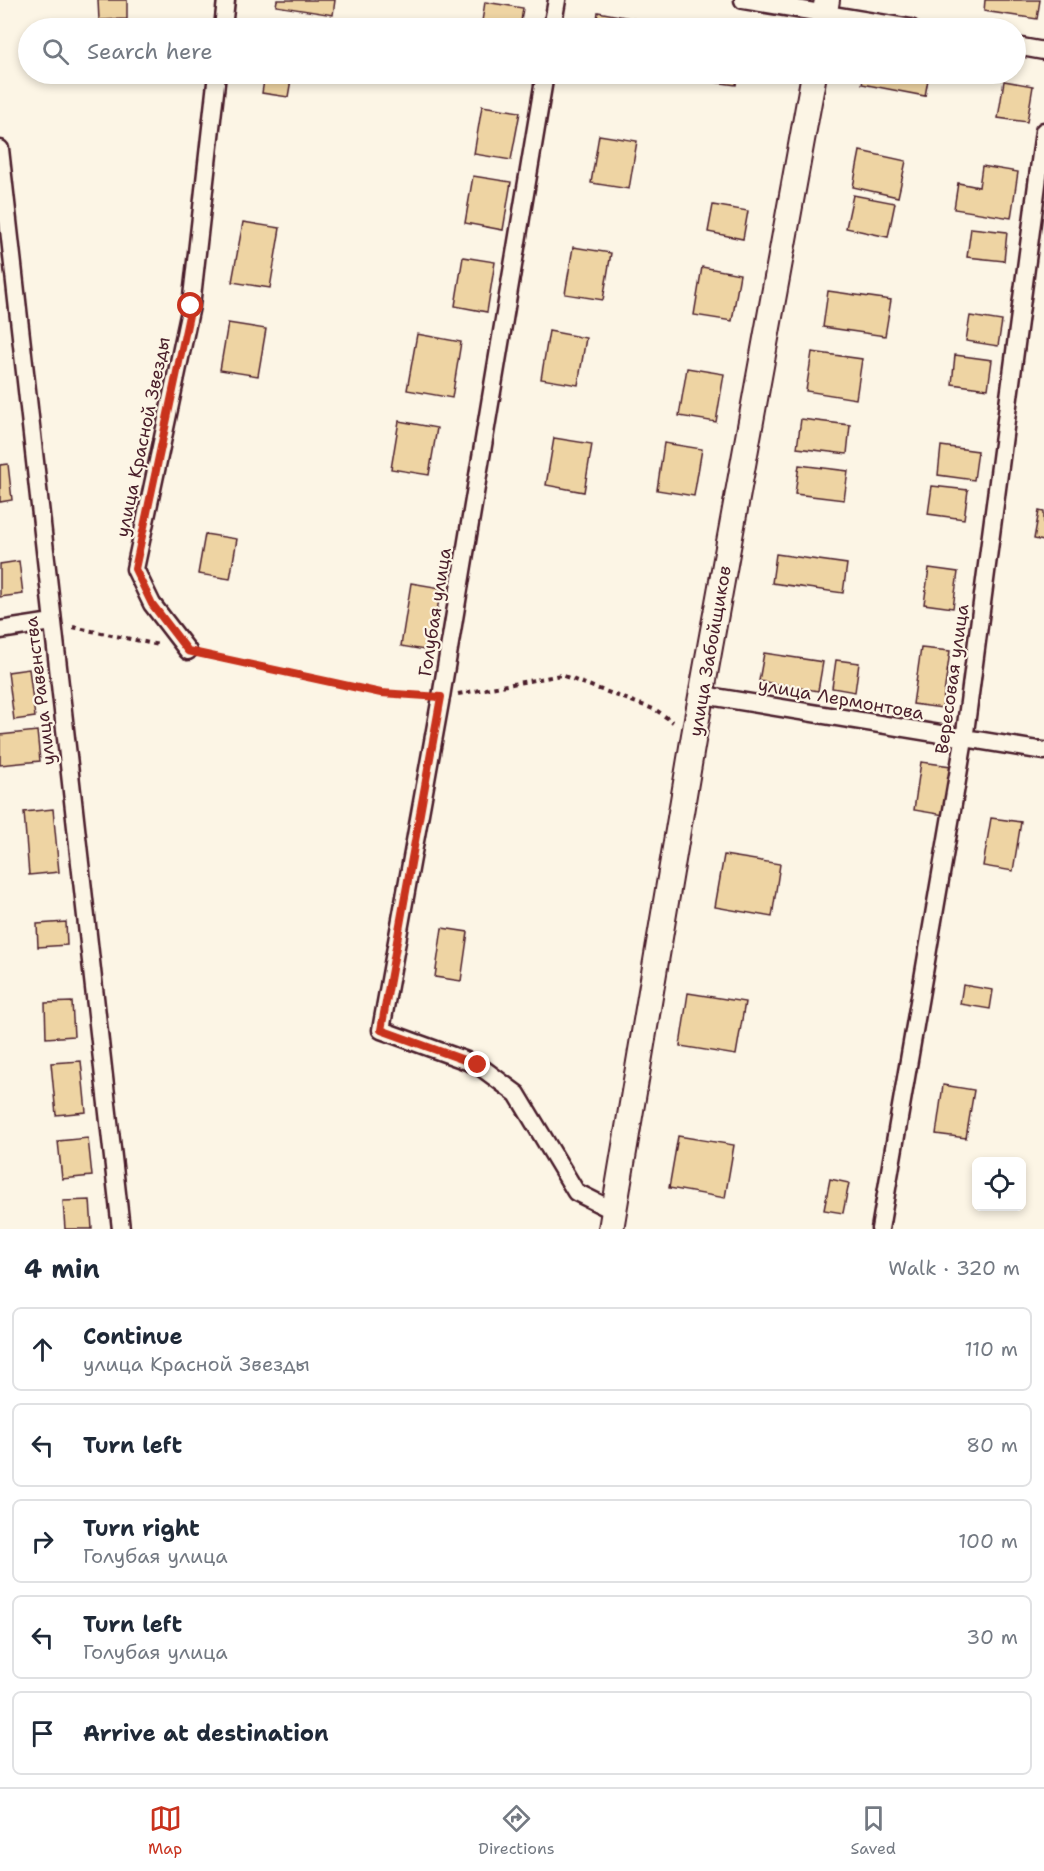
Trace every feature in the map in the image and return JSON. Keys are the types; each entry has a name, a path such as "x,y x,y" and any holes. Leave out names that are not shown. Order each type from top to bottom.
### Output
{"street":[{"path":"224,18 226,0"},
{"path":"554,18 557,0"},
{"path":"742,0 849,18"},
{"path":"1026,48 1044,51"},
{"name":"улица Красной Звезды","path":"188,651 152,604 135,569 191,306 217,84"},
{"name":"Голубая улица","path":"543,84 441,697 381,1030 478,1065 517,1094 576,1192 613,1220"},
{"name":"улица Забойщиков","path":"613,1220 694,735 812,84"},
{"name":"Вересовая улица","path":"879,1229 964,740 1044,131"},
{"name":"улица Равенства","path":"0,149 122,1229"},
{"path":"0,630 52,622"},
{"name":"улица Лермонтова","path":"703,695 1044,752"}],"path":[{"path":"52,622 381,693 441,697 561,675 656,710 694,735"}],"building":[{"path":"98,0 127,0 127,18 99,18"},
{"path":"277,0 335,0 333,15 276,6"},
{"path":"985,0 1040,0 1037,19 984,11"},
{"path":"485,2 523,8 522,18 483,18"},
{"path":"598,12 631,18 597,18"},
{"path":"263,84 290,84 288,97 262,93"},
{"path":"862,84 927,84 925,96"},
{"path":"1004,84 1033,86 1027,122 998,118"},
{"path":"482,106 520,112 511,160 474,154"},
{"path":"599,135 637,141 629,189 591,183"},
{"path":"860,151 906,161 898,197 853,187"},
{"path":"982,166 1018,172 1011,218 954,209 958,183 979,187"},
{"path":"473,176 511,182 503,230 465,223"},
{"path":"853,195 895,203 888,237 846,228"},
{"path":"713,205 748,211 743,239 708,232"},
{"path":"243,222 280,228 270,288 232,282"},
{"path":"971,228 1007,232 1004,261 967,257"},
{"path":"573,247 611,253 603,300 565,294"},
{"path":"463,257 495,262 487,312 455,306"},
{"path":"702,267 740,274 732,321 694,315"},
{"path":"828,291 891,300 885,336 823,327"},
{"path":"970,316 1002,321 998,346 966,341"},
{"path":"228,323 266,329 258,376 220,370"},
{"path":"549,331 586,338 578,385 541,379"},
{"path":"417,334 461,342 452,398 407,390"},
{"path":"812,352 862,359 856,399 806,391"},
{"path":"955,355 992,360 988,389 952,384"},
{"path":"687,368 724,374 716,422 679,416"},
{"path":"801,419 850,425 847,454 797,448"},
{"path":"399,421 437,428 429,475 391,469"},
{"path":"554,438 592,444 584,492 546,485"},
{"path":"664,443 702,449 694,496 657,490"},
{"path":"941,446 978,451 974,480 938,475"},
{"path":"8,464 12,500 0,502 0,465"},
{"path":"799,465 848,471 844,500 795,494"},
{"path":"932,486 968,490 964,519 928,514"},
{"path":"1039,511 1044,512 1044,541 1034,539"},
{"path":"205,534 237,539 230,579 198,574"},
{"path":"776,554 847,564 843,593 772,583"},
{"path":"19,561 23,594 0,597 0,564"},
{"path":"929,568 958,572 953,608 924,604"},
{"path":"411,583 441,588 430,651 401,646"},
{"path":"921,648 950,651 942,708 913,704"},
{"path":"764,653 823,662 818,691 759,681"},
{"path":"836,660 859,663 855,692 832,688"},
{"path":"29,669 35,717 14,720 8,672"},
{"path":"37,731 40,761 0,765 0,735"},
{"path":"921,762 951,766 944,815 914,810"},
{"path":"53,809 59,872 29,875 24,812"},
{"path":"991,818 1021,822 1013,871 983,866"},
{"path":"724,855 780,864 772,917 715,907"},
{"path":"66,922 67,945 38,947 37,924"},
{"path":"442,928 468,932 461,981 435,977"},
{"path":"963,985 993,990 990,1009 960,1004"},
{"path":"688,993 745,1002 736,1055 680,1046"},
{"path":"72,1002 74,1036 46,1038 45,1003"},
{"path":"81,1061 86,1112 56,1115 51,1063"},
{"path":"943,1085 974,1090 966,1138 936,1134"},
{"path":"678,1136 734,1145 725,1198 669,1188"},
{"path":"88,1138 92,1176 62,1179 58,1141"},
{"path":"830,1179 849,1183 843,1213 824,1210"},
{"path":"90,1200 92,1229 65,1229 63,1201"}],"route":[{"path":"191,306 135,569 152,604 188,651 381,693 441,697 381,1030 478,1065"}]}
